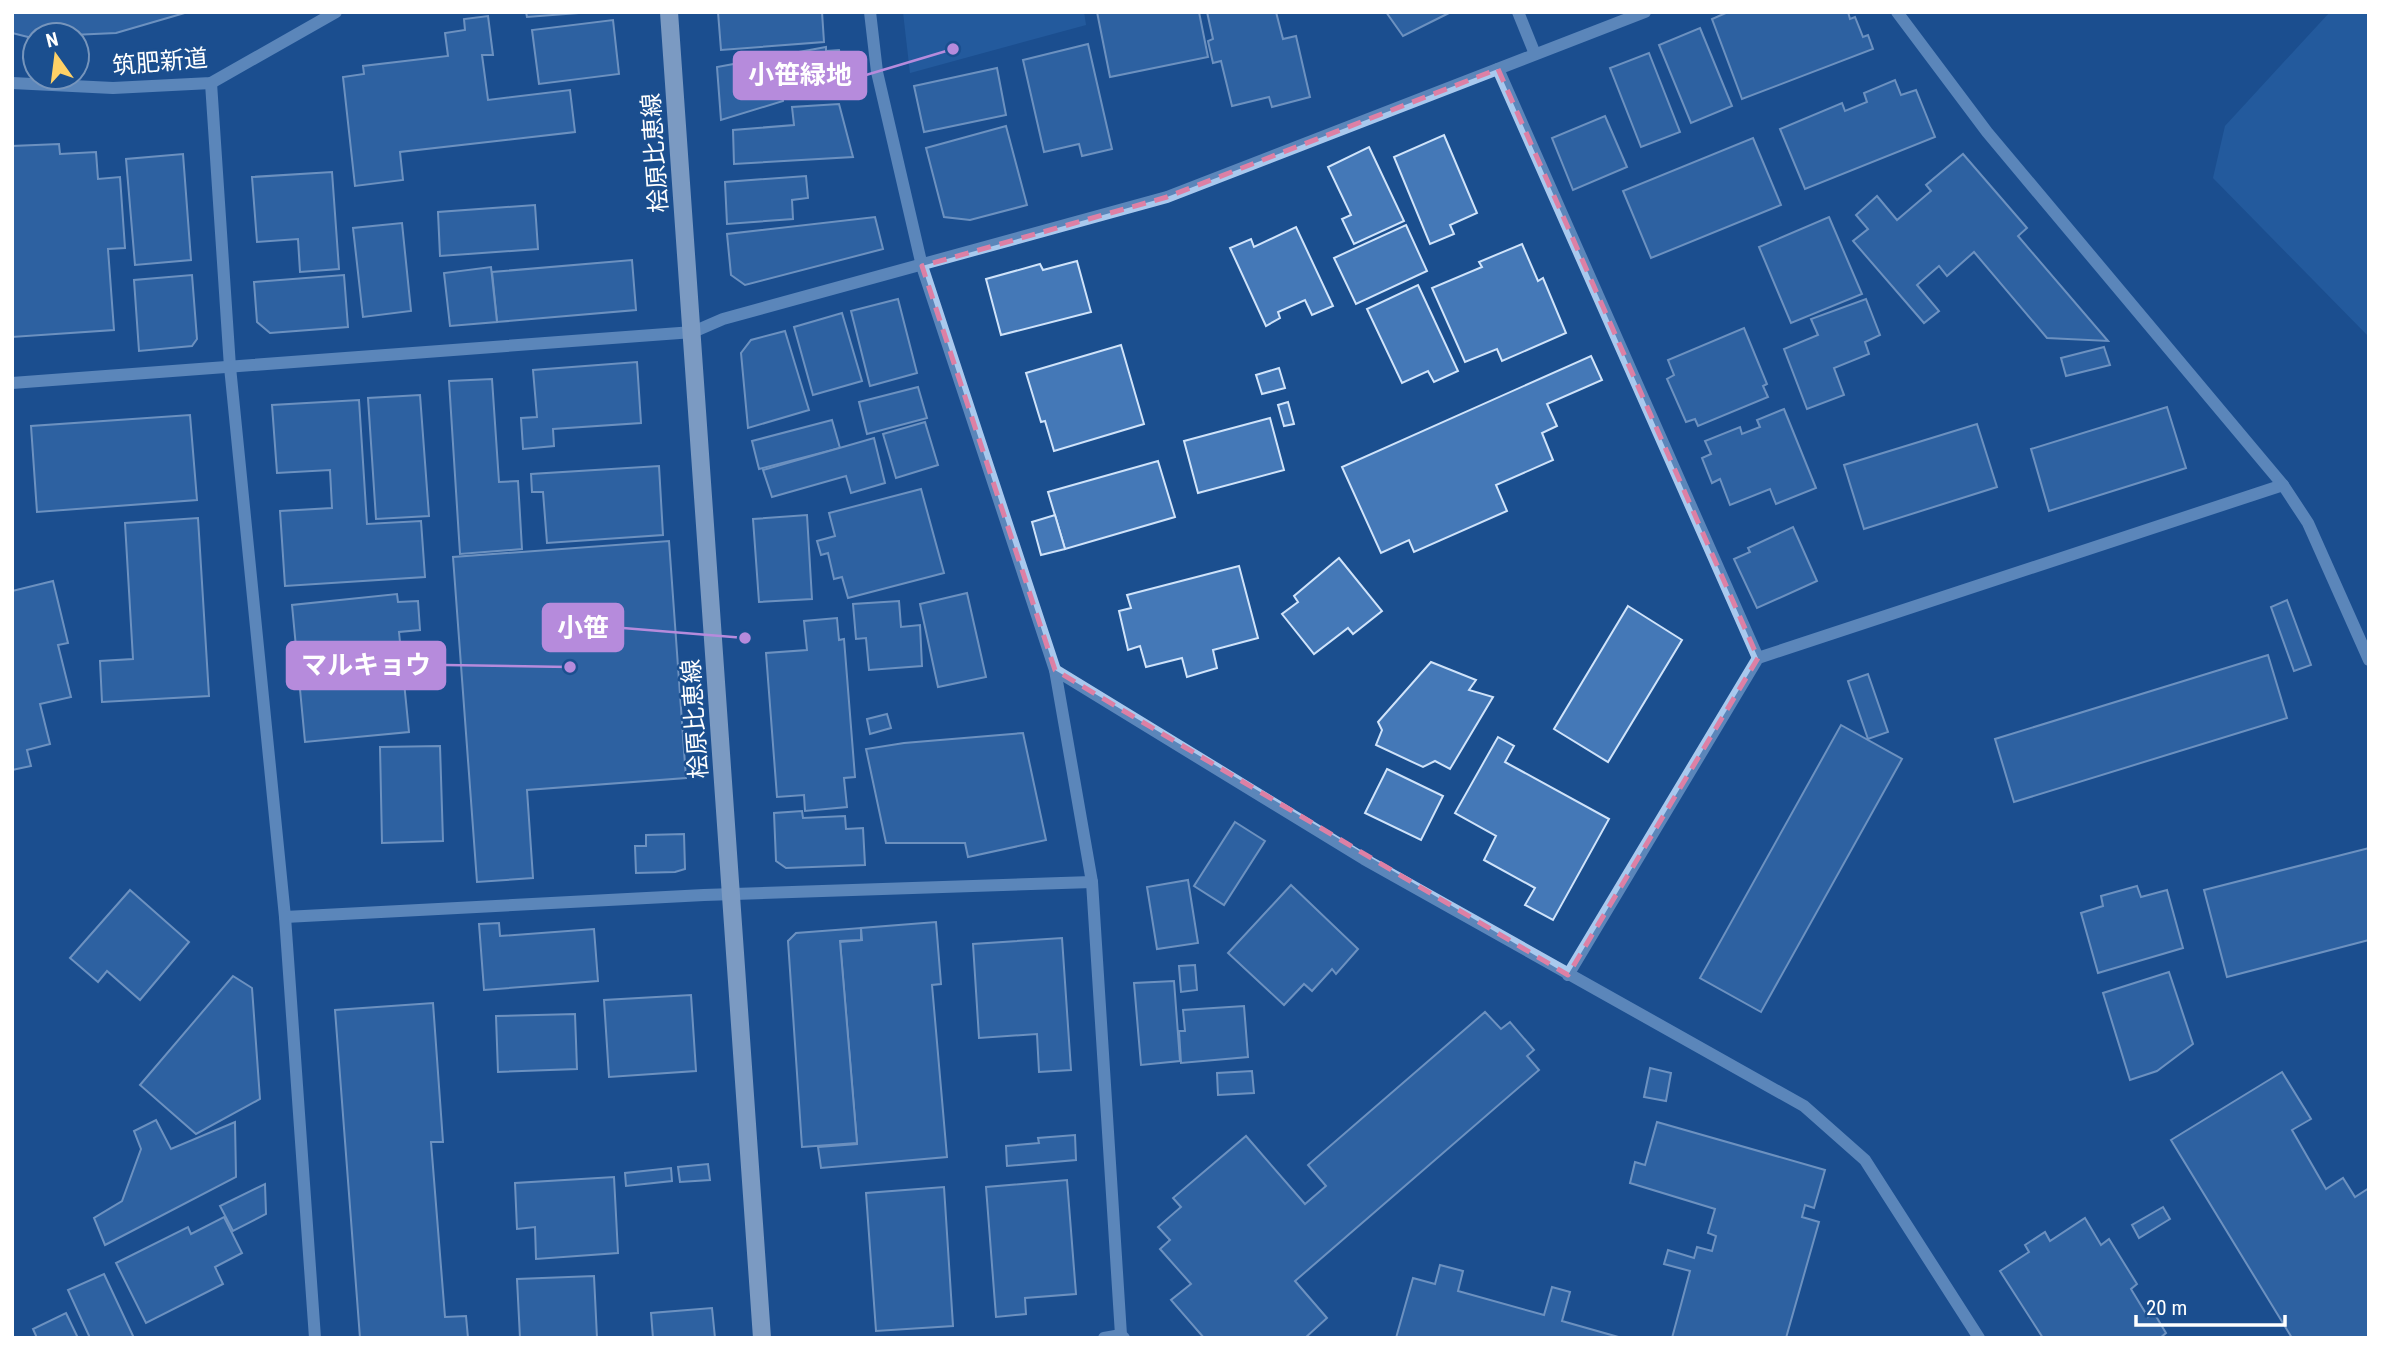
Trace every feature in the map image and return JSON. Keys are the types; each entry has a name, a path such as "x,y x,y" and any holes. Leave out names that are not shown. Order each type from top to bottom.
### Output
{"main road":[{"name":"桧原比恵線","path":"669,12 762,1338"}],"street":[{"name":"筑肥新道","path":"12,83 113,88 211,83 336,12"},
{"path":"870,12 877,72 922,265 1055,670 1092,882 1123,1336 1104,1338"},
{"path":"1518,12 1535,54"},
{"path":"12,383 693,332 723,318 1167,197 1645,12"},
{"path":"1897,12 1987,132 2283,485 2308,523 2369,660"},
{"path":"1498,69 1758,658"},
{"path":"211,83 230,367 285,917 315,1338"},
{"path":"1568,975 1758,658 2283,485"},
{"path":"1055,670 1364,859 1804,1106 1865,1160 1979,1338"},
{"path":"285,917 732,894 1092,882"}],"highlighted area":[{"path":"1498,69 1758,658 1568,975 1055,670 922,266 1167,197"}],"shaded area":[{"path":"903,12 1084,12 1086,25 910,73"},
{"path":"2330,12 2369,12 2369,337 2213,178 2225,126"}],"building":[{"path":"12,12 188,12 116,33 91,34 91,21 21,21 21,35 12,33"},
{"path":"526,12 592,12 527,17"},
{"path":"718,12 822,12 824,42 721,50"},
{"path":"1097,12 1199,12 1208,57 1110,77"},
{"path":"1207,12 1276,12 1283,39 1296,36 1310,97 1272,107 1269,97 1232,106 1221,61 1213,63 1208,41 1213,39"},
{"path":"1386,12 1451,12 1403,36"},
{"path":"1728,12 1848,12 1850,19 1855,17 1863,37 1868,35 1873,49 1742,99 1712,19"},
{"path":"488,16 493,55 482,55 488,100 570,90 575,132 400,152 403,180 355,186 343,77 364,74 363,66 448,56 445,33 465,30 464,19"},
{"path":"613,20 619,74 539,84 532,30"},
{"path":"1700,28 1732,106 1691,123 1659,45"},
{"path":"1088,44 1112,149 1082,156 1079,144 1044,152 1023,60"},
{"path":"826,47 826,51 839,50 844,75 784,93 783,101 721,120 717,67"},
{"path":"1649,53 1680,132 1641,147 1610,68"},
{"path":"997,68 1006,115 924,132 914,86"},
{"path":"1895,80 1901,95 1916,90 1935,137 1805,189 1780,129 1842,103 1845,111 1867,102 1864,93"},
{"path":"839,104 853,157 734,164 733,130 794,125 792,107"},
{"path":"1605,116 1627,167 1573,190 1552,138"},
{"path":"1006,126 1027,205 970,220 944,217 926,148"},
{"path":"1444,135 1477,213 1450,225 1454,234 1430,244 1394,157"},
{"path":"1753,138 1781,205 1651,258 1623,191"},
{"path":"59,144 60,154 96,152 98,179 120,177 125,248 108,249 114,330 12,337 12,146"},
{"path":"1369,147 1404,221 1354,244 1342,219 1351,215 1328,167"},
{"path":"183,154 191,260 135,265 126,159"},
{"path":"1963,154 2027,228 2018,236 2108,341 2047,338 1974,252 1947,276 1939,266 1917,285 1939,311 1924,323 1853,241 1868,229 1856,215 1877,196 1897,220 1931,191 1926,185"},
{"path":"332,172 339,269 300,272 298,239 257,242 252,177"},
{"path":"806,176 808,198 792,200 793,219 727,224 725,182"},
{"path":"535,205 538,249 440,256 438,212"},
{"path":"875,217 883,249 745,285 731,275 727,234"},
{"path":"1829,217 1862,294 1791,323 1759,247"},
{"path":"402,223 411,311 363,317 353,228"},
{"path":"1406,225 1427,271 1356,304 1334,258"},
{"path":"1296,227 1333,306 1312,315 1305,300 1278,312 1280,318 1266,326 1230,248 1251,239 1254,247"},
{"path":"1522,244 1538,281 1543,278 1566,333 1502,361 1497,349 1465,362 1432,288 1482,267 1479,262"},
{"path":"632,260 636,310 497,322 492,272"},
{"path":"1077,261 1091,312 1001,335 986,279 1040,264 1043,270"},
{"path":"491,267 497,322 450,326 444,273"},
{"path":"192,275 197,339 192,346 139,351 134,280"},
{"path":"344,275 348,327 270,333 257,322 254,282"},
{"path":"1418,285 1458,371 1434,382 1428,371 1402,383 1367,309"},
{"path":"898,299 917,373 870,386 851,311"},
{"path":"1866,299 1880,335 1865,342 1869,354 1834,368 1844,395 1807,409 1784,349 1818,335 1811,319"},
{"path":"842,313 862,381 813,395 794,327"},
{"path":"1744,328 1767,384 1763,386 1768,397 1698,426 1695,419 1686,422 1667,379 1674,375 1668,360"},
{"path":"785,331 809,410 748,428 741,353 751,340"},
{"path":"1121,345 1144,424 1054,451 1045,421 1041,422 1026,373"},
{"path":"2104,347 2110,365 2066,376 2061,358"},
{"path":"1591,356 1602,380 1547,404 1557,426 1542,433 1553,460 1496,485 1507,511 1414,552 1409,540 1381,553 1342,467"},
{"path":"637,362 641,423 553,429 554,446 523,449 521,418 537,417 533,370"},
{"path":"1279,368 1285,388 1262,394 1256,375"},
{"path":"492,379 499,482 518,481 522,549 460,554 449,381"},
{"path":"918,387 927,418 867,434 859,402"},
{"path":"420,395 429,516 376,519 368,398"},
{"path":"359,400 367,524 421,521 425,577 285,586 280,511 332,508 330,470 277,473 272,405"},
{"path":"1288,402 1294,424 1284,426 1278,405"},
{"path":"2167,407 2186,468 2049,511 2031,449"},
{"path":"1784,409 1816,488 1776,504 1770,489 1730,505 1720,479 1712,483 1702,458 1711,454 1705,441 1740,427 1742,434 1760,427 1757,420"},
{"path":"190,415 197,500 37,512 31,426"},
{"path":"1270,418 1284,470 1198,493 1184,441"},
{"path":"832,420 840,448 759,469 752,441"},
{"path":"925,422 938,465 896,478 883,434"},
{"path":"1977,424 1997,487 1864,529 1844,465"},
{"path":"874,438 885,483 851,493 846,476 772,497 763,470"},
{"path":"1158,461 1175,517 1065,549 1048,492"},
{"path":"659,466 663,535 547,543 543,492 532,492 531,474"},
{"path":"921,489 944,573 848,598 842,577 834,579 828,553 821,555 817,541 835,536 829,513"},
{"path":"807,515 812,599 759,602 753,519"},
{"path":"1055,515 1065,549 1041,555 1032,522"},
{"path":"198,518 209,696 102,702 100,661 133,659 125,523"},
{"path":"1793,527 1817,581 1757,608 1734,559 1750,552 1748,548"},
{"path":"669,541 686,778 527,790 533,878 477,882 453,557"},
{"path":"1339,558 1382,611 1353,634 1348,628 1314,654 1282,614 1298,602 1294,596"},
{"path":"1239,566 1258,638 1213,650 1217,668 1187,677 1182,658 1146,667 1140,646 1128,650 1119,611 1131,608 1127,595"},
{"path":"53,581 68,643 58,645 71,697 40,704 50,744 27,750 31,766 12,770 12,591"},
{"path":"967,593 986,677 938,687 920,604"},
{"path":"397,594 398,602 418,601 420,630 399,632 409,732 305,742 292,605"},
{"path":"2287,600 2311,665 2294,671 2271,607"},
{"path":"899,601 901,627 920,625 922,666 869,670 866,638 856,639 853,604"},
{"path":"1628,606 1682,640 1608,762 1554,729"},
{"path":"837,618 839,640 844,639 855,777 844,778 847,807 805,811 804,795 777,797 766,653 807,650 804,621"},
{"path":"2268,655 2287,718 2014,802 1995,739"},
{"path":"1431,662 1476,680 1469,690 1493,697 1450,769 1435,761 1423,767 1376,745 1382,730 1378,722"},
{"path":"1868,674 1888,732 1868,739 1848,681"},
{"path":"887,714 891,728 870,734 867,719"},
{"path":"1841,725 1902,759 1761,1012 1700,978"},
{"path":"1023,733 1046,840 968,857 965,843 886,843 866,749 904,743"},
{"path":"1498,737 1514,746 1505,762 1609,819 1553,920 1525,905 1535,888 1484,860 1496,836 1455,813"},
{"path":"440,746 443,841 382,843 380,747"},
{"path":"1387,769 1443,796 1421,840 1365,813"},
{"path":"802,811 803,818 845,816 846,829 863,828 865,865 786,868 776,861 774,813"},
{"path":"1235,822 1265,841 1224,905 1194,886"},
{"path":"684,834 685,869 675,872 636,873 635,846 646,846 646,835"},
{"path":"2369,848 2369,940 2227,977 2204,890"},
{"path":"1188,880 1198,943 1157,949 1147,887"},
{"path":"1291,885 1358,949 1336,974 1332,969 1312,991 1304,984 1284,1005 1228,953"},
{"path":"2137,886 2141,897 2167,890 2183,948 2098,973 2081,913 2103,906 2101,896"},
{"path":"130,890 189,942 140,1000 107,971 98,982 70,958"},
{"path":"936,922 941,984 932,985 947,1157 821,1168 818,1147 857,1144 840,942 862,940 861,928"},
{"path":"499,923 500,936 594,929 598,981 484,990 479,924"},
{"path":"861,928 861,940 840,941 857,1143 802,1147 788,941 796,933"},
{"path":"1062,938 1071,1070 1039,1072 1037,1034 979,1038 973,944"},
{"path":"1195,965 1197,990 1181,992 1179,966"},
{"path":"2169,972 2193,1044 2157,1071 2130,1080 2103,993"},
{"path":"233,976 252,988 260,1099 196,1134 140,1085"},
{"path":"1174,981 1180,1061 1141,1065 1134,983"},
{"path":"691,995 696,1071 609,1077 604,1000"},
{"path":"433,1003 443,1142 431,1142 445,1317 466,1316 468,1338 360,1338 335,1010"},
{"path":"1244,1006 1248,1057 1181,1063 1179,1031 1185,1031 1183,1010"},
{"path":"1485,1012 1501,1029 1510,1022 1534,1050 1527,1056 1539,1070 1295,1281 1327,1318 1305,1338 1204,1338 1171,1300 1191,1284 1160,1249 1170,1240 1158,1227 1181,1207 1173,1198 1246,1136 1305,1204 1326,1186 1308,1165"},
{"path":"575,1014 577,1069 498,1072 496,1016"},
{"path":"1650,1068 1671,1073 1666,1101 1644,1097"},
{"path":"1252,1071 1254,1093 1218,1095 1217,1073"},
{"path":"2282,1072 2311,1119 2292,1130 2326,1189 2343,1178 2355,1197 2369,1188 2369,1338 2292,1338 2171,1140"},
{"path":"156,1120 171,1149 235,1122 236,1177 105,1245 94,1218 122,1201 141,1149 134,1131"},
{"path":"1657,1122 1825,1170 1814,1208 1805,1205 1802,1217 1819,1222 1786,1338 1672,1338 1690,1271 1664,1264 1668,1250 1694,1258 1697,1247 1712,1251 1716,1236 1708,1233 1715,1209 1630,1183 1635,1162 1645,1165"},
{"path":"1075,1135 1076,1160 1007,1166 1006,1146 1039,1143 1038,1138"},
{"path":"708,1164 710,1180 680,1182 678,1167"},
{"path":"671,1168 672,1181 626,1186 625,1173"},
{"path":"614,1177 618,1253 536,1259 535,1227 517,1229 515,1183"},
{"path":"1067,1180 1076,1294 1025,1298 1026,1314 996,1317 986,1187"},
{"path":"265,1184 266,1214 233,1231 220,1206"},
{"path":"944,1187 953,1326 876,1331 866,1193"},
{"path":"2163,1207 2170,1219 2139,1238 2132,1225"},
{"path":"224,1217 242,1253 215,1267 223,1284 146,1323 116,1263 188,1227 191,1234"},
{"path":"2085,1218 2101,1245 2109,1239 2137,1284 2131,1289 2148,1317 2154,1313 2166,1333 2160,1338 2043,1338 2000,1271 2029,1252 2025,1245 2045,1232 2050,1241"},
{"path":"1440,1265 1463,1271 1458,1291 1544,1315 1552,1287 1570,1292 1562,1321 1622,1338 1396,1338 1413,1278 1435,1284"},
{"path":"104,1274 134,1338 90,1338 68,1290"},
{"path":"594,1276 597,1338 520,1338 517,1279"},
{"path":"712,1308 715,1338 653,1338 651,1313"},
{"path":"66,1313 78,1338 37,1338 33,1329"}],"place":[{"name":"小笹緑地","path":"953,49"},
{"name":"小笹","path":"745,638"},
{"name":"マルキョウ","path":"570,667"}]}
